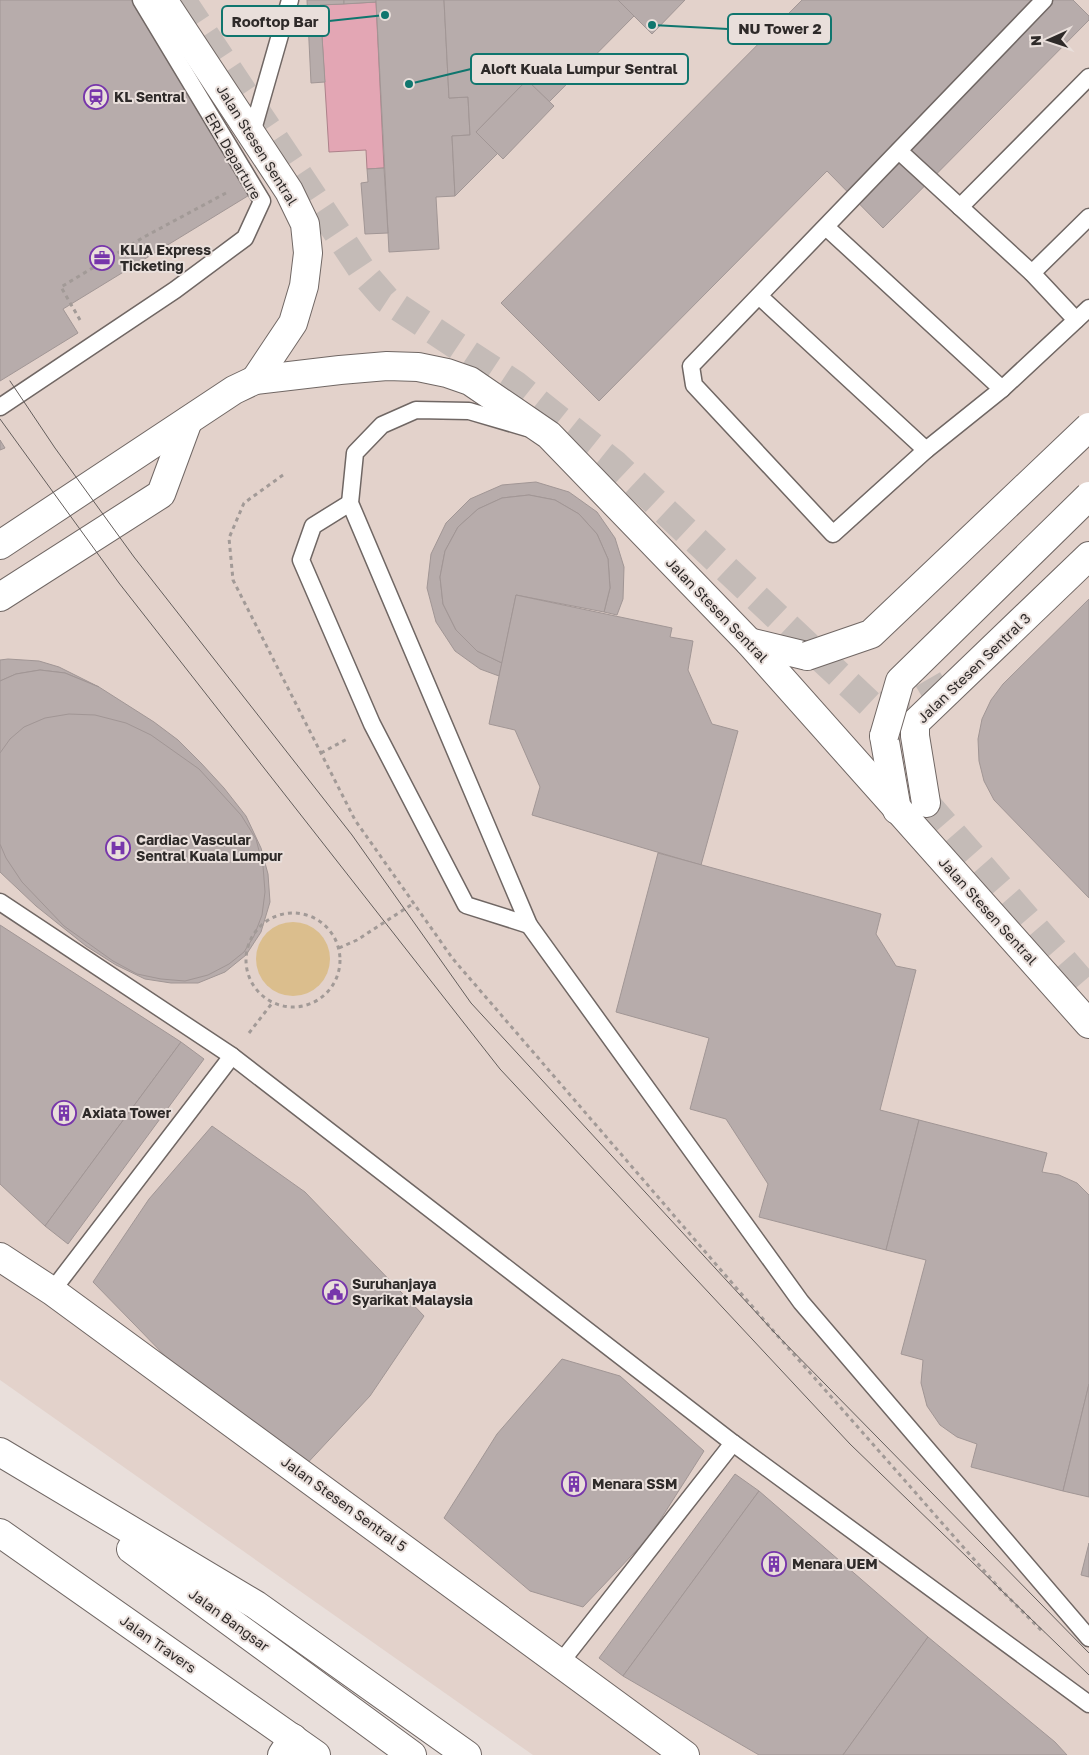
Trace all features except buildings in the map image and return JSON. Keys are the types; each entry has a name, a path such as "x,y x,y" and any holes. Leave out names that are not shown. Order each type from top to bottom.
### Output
{"street":[{"name":"Jalan Stesen Sentral","path":"164,0 289,191 305,224 308,253 304,286 292,323 255,380"},
{"name":"Jalan Stesen Sentral","path":"0,546 234,390 255,380 340,370 418,367 470,381 549,435 749,642 1089,1024"},
{"path":"0,597 161,494 188,421"},
{"path":"749,642 807,656 871,634 1089,427"},
{"path":"897,810 884,736 900,682 1089,496"},
{"name":"Jalan Stesen Sentral 3","path":"926,803 915,736 915,723 1089,556"},
{"name":"Jalan Stesen Sentral 5","path":"0,1257 52,1291 561,1662 685,1755"},
{"path":"0,1452 256,1605 467,1755"},
{"name":"Jalan Bangsar","path":"0,1452 412,1755"},
{"name":"Jalan Travers","path":"0,1534 287,1746 316,1755"}],"lane":[{"name":"ERL Departure","path":"0,407 175,290 245,238 262,201 141,0"},
{"path":"252,133 290,0"},
{"path":"1044,0 691,366 694,385 833,534 926,450 1002,389 1089,308"},
{"path":"960,206 1089,77"},
{"path":"899,151 1032,273 1076,320"},
{"path":"1032,273 1089,217"},
{"path":"826,227 1002,389"},
{"path":"759,296 926,450"},
{"path":"549,435 469,411 416,410 382,425 355,453 350,503 529,925 800,1302 1089,1638"},
{"path":"350,503 313,526 300,560 372,724 466,905 529,925"},
{"path":"0,902 232,1056 732,1443 1089,1704"},
{"path":"52,1291 232,1056"},
{"path":"561,1662 732,1443"}],"path":[{"path":"81,321 61,287 144,237 235,188"},
{"path":"283,475 244,503 229,538 233,580 355,820 452,959 763,1319 995,1582 1048,1638"},
{"path":"339,948 357,940 414,903"},
{"path":"293,912 308,915 322,922 333,934 339,948 340,964 336,978 328,991 317,1000 302,1006 287,1006 273,1002 260,993 251,980 246,965 248,949 254,934 264,923 277,915 293,912"},
{"path":"232,1056 273,1002"}],"shaded area":[{"name":"KL Sentral","path":"0,0 1089,0 1089,1755 533,1755 0,1380"},
{"path":"376,2 384,168 367,169 366,150 329,152 320,5"},
{"path":"293,922 307,925 319,933 327,945 330,959 327,973 319,985 307,993 293,996 279,993 267,985 259,973 256,959 259,945 267,933 279,925"}],"tunnel":[{"path":"182,0 366,276 386,299 516,385 615,464 873,707 920,700 951,682"},
{"path":"926,803 1089,990"}],"tram line":[{"path":"10,381 55,448 134,557 352,835 471,1003 774,1332 1089,1653"},
{"path":"0,419 119,583 500,1069 850,1444 1089,1675"}],"place":[{"name":"Rooftop Bar","path":"385,15"},
{"name":"NU Tower 2","path":"652,25"},
{"name":"Aloft Kuala Lumpur Sentral","path":"409,84"},
{"name":"KL Sentral","path":"96,97"},
{"name":"KLIA Express Ticketing","path":"102,258"},
{"name":"Cardiac Vascular Sentral Kuala Lumpur","path":"118,848"},
{"name":"Axiata Tower","path":"64,1113"},
{"name":"Suruhanjaya Syarikat Malaysia","path":"335,1292"},
{"name":"Menara SSM","path":"574,1484"},
{"name":"Menara UEM","path":"774,1564"}]}
